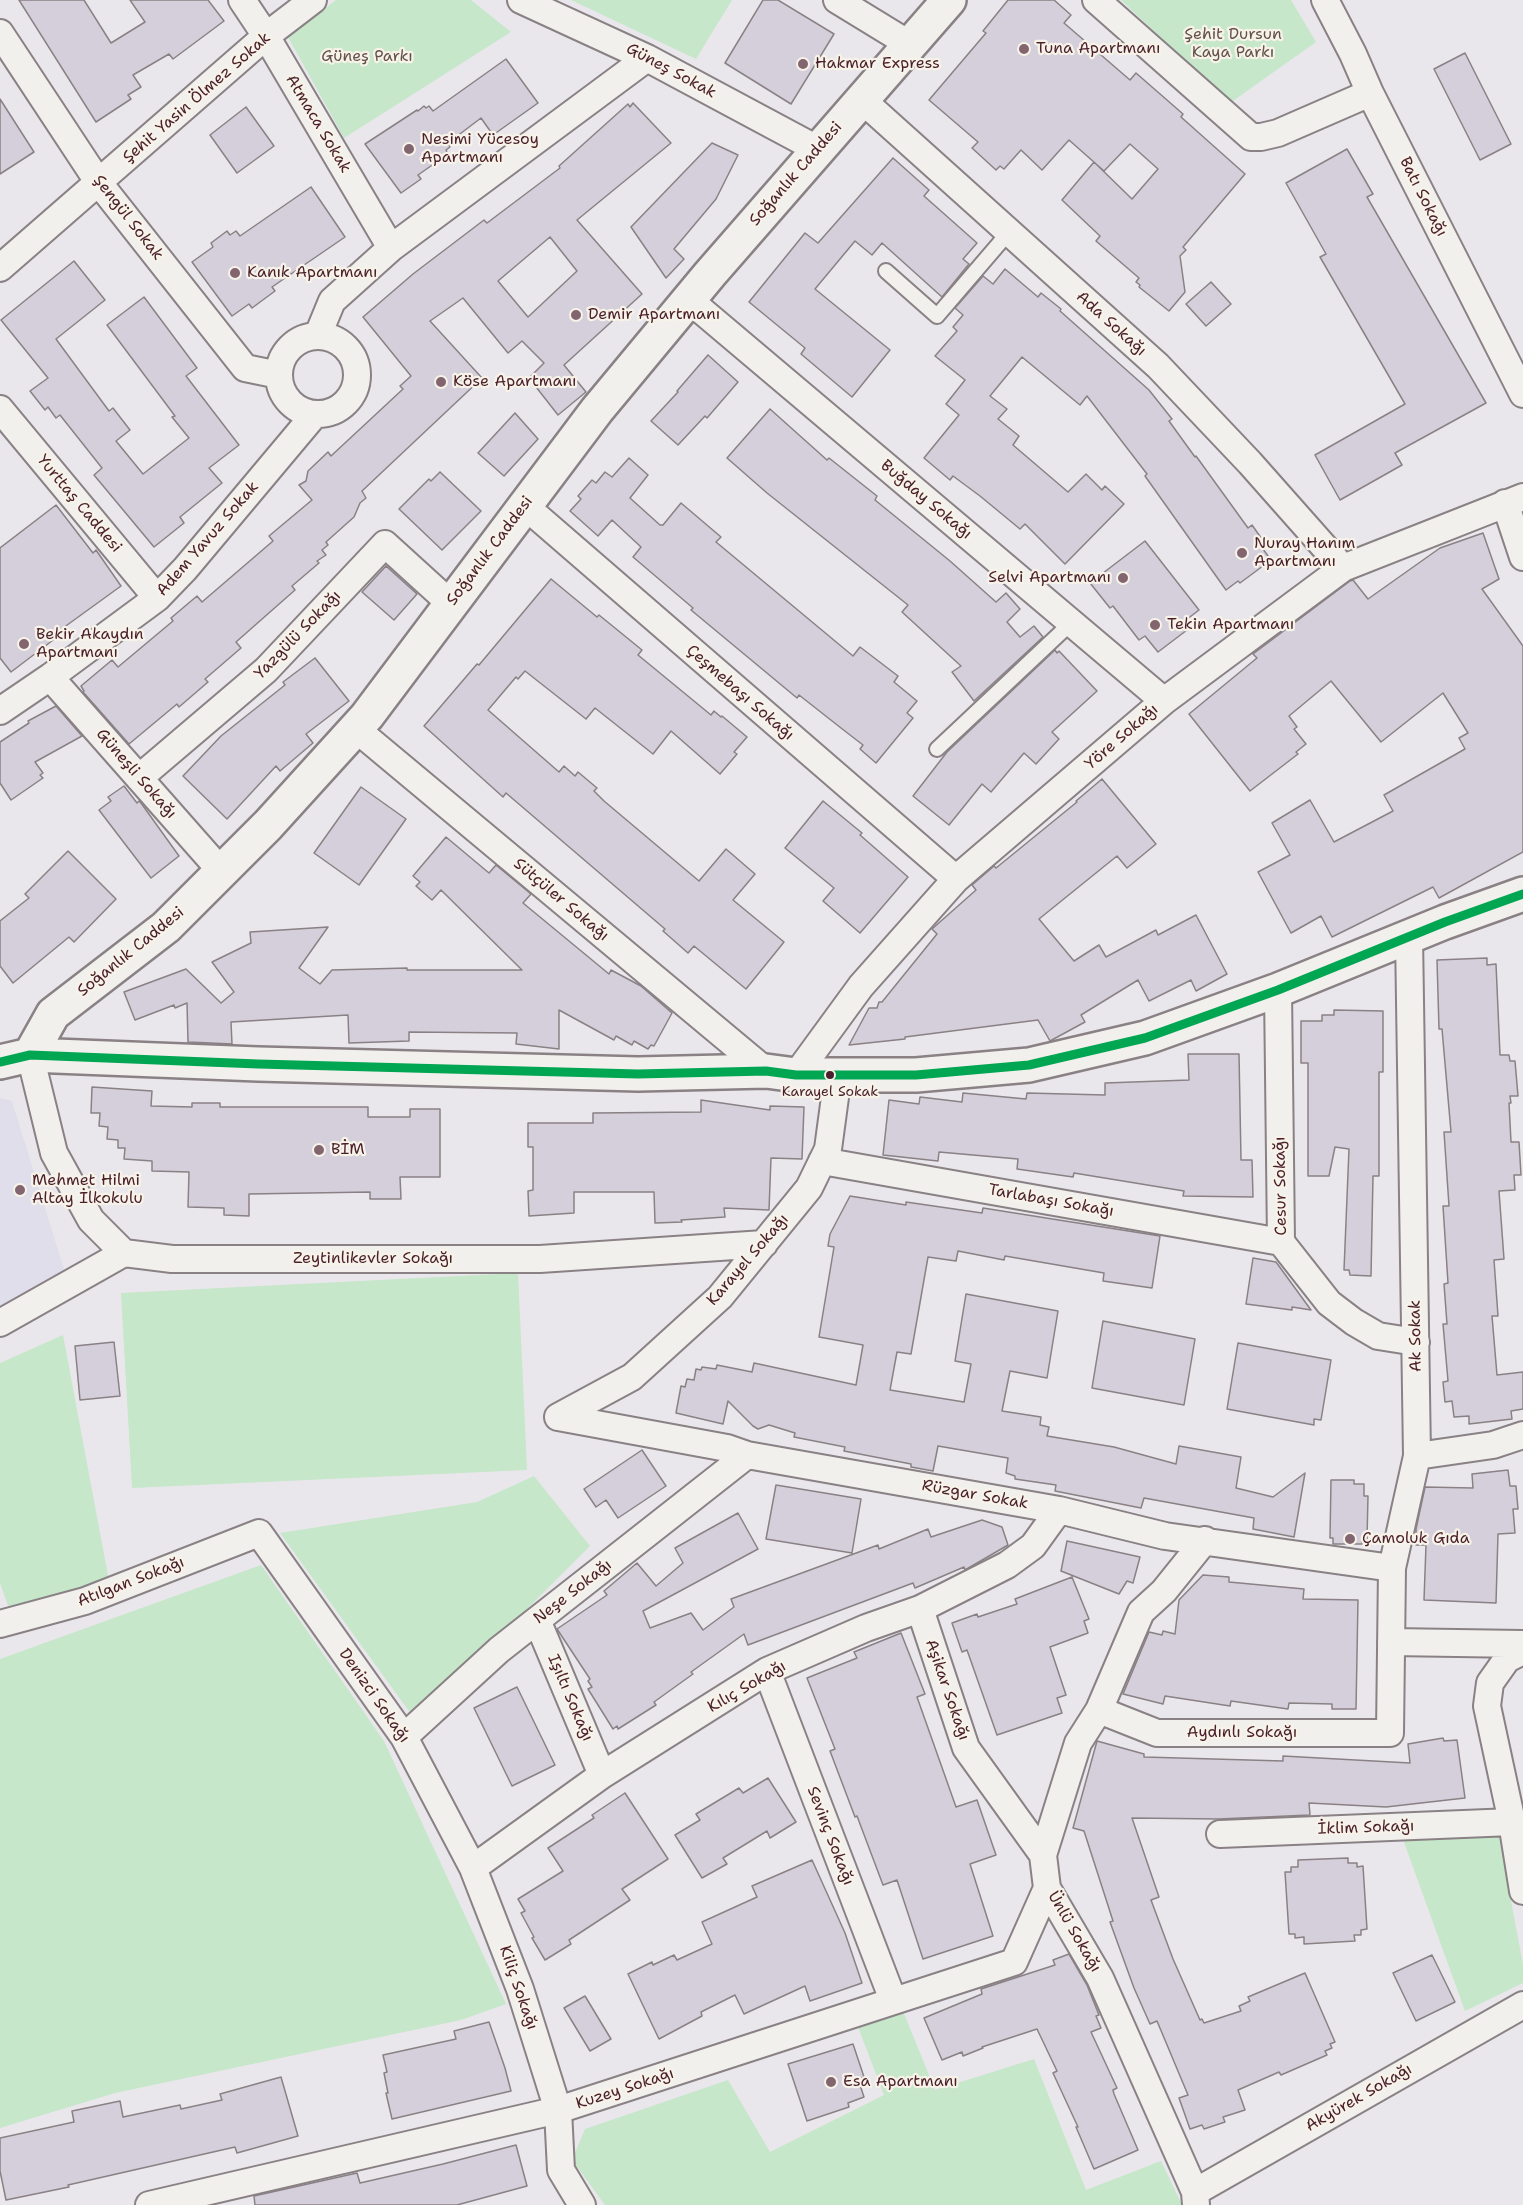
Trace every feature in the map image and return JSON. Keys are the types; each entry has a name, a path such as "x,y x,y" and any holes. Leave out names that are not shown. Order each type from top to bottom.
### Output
{"street":[{"name":"Atmaca Sokak","path":"242,0 266,36 391,248"},
{"name":"Şehit Yasin Ölmez Sokak","path":"0,268 266,36 313,0"},
{"name":"Güneş Sokak","path":"521,0 647,58 817,149"},
{"path":"837,0 909,44"},
{"name":"Soğanlık Caddesi","path":"15,1059 53,1014 166,927 268,825 356,729 597,410 817,149 949,0"},
{"path":"1096,0 1251,137 1278,133 1370,93"},
{"name":"Batı Sokağı","path":"1325,0 1523,394"},
{"name":"Şengül Sokak","path":"0,33 99,183 245,368 279,375"},
{"path":"318,335 332,301 391,248 647,58"},
{"name":"Ada Sokağı","path":"861,99 1158,366 1251,463 1343,568"},
{"name":"Buğday Sokağı","path":"688,300 1164,701"},
{"path":"318,335 330,337 342,343 351,352 358,376 349,400 339,408 327,413 315,414 304,411 286,397 279,375 286,352 306,337 318,335"},
{"name":"Yurttaş Caddesi","path":"0,409 158,598"},
{"name":"Adem Yavuz Sokak","path":"3,704 50,677 158,598 315,414"},
{"path":"1514,500 1523,557"},
{"name":"Yöre Sokağı","path":"781,1073 956,879 1164,701 1343,568 1514,500"},
{"name":"Çeşmebaşı Sokağı","path":"525,506 956,879"},
{"name":"Yazgülü Sokağı","path":"139,778 267,670 385,544 451,604"},
{"name":"Güneşli Sokağı","path":"50,677 222,872"},
{"name":"Sütçüler Sokağı","path":"356,729 781,1073"},
{"path":"0,1323 124,1252 91,1220 54,1153 15,1059 638,1074 781,1073 916,1076 1029,1065 1145,1038 1278,990 1409,936 1523,894"},
{"name":"Ak Sokak","path":"1390,1733 1392,1568 1417,1456 1409,936"},
{"name":"Cesur Sokağı","path":"1278,990 1281,1242 1329,1303 1354,1322 1378,1336 1416,1342"},
{"name":"Karayel Sokağı","path":"558,1417 632,1377 720,1297 764,1244 809,1188 828,1149 838,1075"},
{"name":"Tarlabaşı Sokağı","path":"822,1161 1281,1242"},
{"name":"Zeytinlikevler Sokağı","path":"124,1252 172,1259 540,1259 764,1244"},
{"name":"Rüzgar Sokak","path":"558,1417 727,1448 747,1455 1059,1510 1165,1536 1392,1568"},
{"path":"1417,1456 1493,1444 1523,1435"},
{"name":"Neşe Sokağı","path":"404,1737 499,1650 747,1455"},
{"name":"Kılıç Sokağı","path":"473,1868 602,1775 767,1671 866,1628 920,1610 1007,1564 1033,1546 1059,1510"},
{"name":"Atılgan Sokağı","path":"0,1624 85,1601 259,1533"},
{"name":"Denizci Sokağı","path":"259,1533 404,1737 473,1868"},
{"name":"Ünlü Sokağı","path":"1196,2198 1100,1978 1047,1888 1043,1855 1078,1743 1099,1710 1141,1612 1164,1591 1205,1540"},
{"name":"Aşikar Sokağı","path":"920,1610 966,1748 1043,1855"},
{"name":"Işıltı Sokağı","path":"537,1620 602,1775"},
{"path":"1391,1642 1523,1644"},
{"path":"1523,1651 1508,1659 1490,1683 1487,1706 1512,1822 1523,1891"},
{"name":"Sevinç Sokağı","path":"767,1671 893,2000"},
{"name":"Aydınlı Sokağı","path":"1099,1710 1157,1733 1390,1733"},
{"name":"İklim Sokağı","path":"1220,1834 1512,1822"},
{"name":"Kiliç Sokağı","path":"473,1868 520,1989 558,2110 561,2170 582,2205"},
{"name":"Kuzey Sokağı","path":"149,2205 558,2110 1014,1962 1047,1888"},
{"name":"Akyürek Sokağı","path":"1196,2198 1523,2005"}],"lane":[{"path":"886,271 937,316 1010,232"},
{"path":"937,748 1071,623"}],"shaded area":[{"name":"Mehmet Hilmi Altay İlkokulu","path":"0,1098 12,1101 67,1279 0,1313"}],"green space":[{"name":"Güneş Parkı","path":"336,0 471,0 511,32 344,138 288,37"},
{"path":"571,0 732,0 696,59"},
{"name":"Şehit Dursun Kaya Parkı","path":"1121,0 1291,0 1316,42 1230,103"},
{"path":"518,1273 527,1470 132,1488 121,1293"},
{"path":"63,1335 109,1581 11,1614 0,1583 0,1363"},
{"path":"534,1476 590,1546 500,1636 411,1714 280,1533 477,1502"},
{"path":"261,1565 384,1741 506,2004 461,2020 115,2093 0,2128 0,1659"},
{"path":"1497,1825 1523,1965 1523,1983 1465,2011 1401,1834"},
{"path":"903,2011 935,2090 1034,2059 1086,2190 1161,2161 1182,2205 605,2205 572,2160 585,2129 728,2080 770,2152 884,2095 858,2027"}],"building":[{"path":"19,0 84,0 111,43 145,22 130,0 208,0 224,21 173,59 169,54 133,75 141,87 128,95 131,99 96,122"},
{"path":"763,0 778,0 834,34 791,104 725,63"},
{"path":"1008,0 1054,0 1071,15 1064,23 1130,80 1136,73 1183,114 1181,117 1245,174 1183,247 1186,250 1180,256 1185,292 1169,311 1139,287 1140,285 1136,282 1139,278 1096,241 1100,236 1062,200 1094,162 1069,140 1042,170 1021,150 1004,169 1000,166 996,170 972,148 978,142 929,100 986,33 983,31","holes":["1130,144 1158,169 1132,199 1096,164 1104,171"]},
{"path":"1465,53 1511,144 1480,160 1434,69"},
{"path":"506,59 538,103 493,135 481,118 448,143 450,147 446,150 448,154 418,175 421,179 401,193 365,144 424,106 426,108 429,106 433,111"},
{"path":"0,99 34,152 0,174"},
{"path":"633,103 671,143 577,220 642,294 564,365 586,392 558,415 529,378 544,363 522,341 508,353 463,298 430,321 482,378 362,491 366,498 360,503 354,517 326,542 328,545 322,550 326,555 292,586 295,590 236,642 241,648 205,679 208,682 179,707 177,704 129,744 83,692 81,686 112,660 118,667 173,621 171,618 197,596 202,602 273,541 269,536 312,500 299,485 306,481 308,471 328,452 331,456 403,389 400,386 411,376 363,317 413,274 484,220 487,223 560,168 559,166 628,104 630,107","holes":["550,237 577,271 528,317 498,281"]},
{"path":"246,107 274,146 237,173 210,135"},
{"path":"712,143 738,155 716,199 674,249 684,259 666,278 631,227"},
{"path":"1347,149 1373,194 1367,197 1486,403 1395,453 1402,465 1340,500 1315,455 1405,404 1320,257 1326,254 1286,183"},
{"path":"893,158 929,190 924,196 977,243 963,259 969,264 942,297 882,243 872,255 855,241 815,289 890,350 852,397 801,354 805,348 749,302 805,233 818,243"},
{"path":"311,187 345,237 272,287 275,291 252,308 249,304 232,316 192,262 213,247 211,243 227,231 230,235 236,231 240,236"},
{"path":"74,261 105,300 56,339 109,411 113,408 130,430 116,441 143,474 189,438 107,325 144,297 197,368 186,376 239,445 209,468 222,483 180,517 184,523 154,547 94,475 102,468 60,415 56,418 48,407 45,410 30,391 48,378 1,320"},
{"path":"1005,269 1038,297 1041,293 1061,309 1060,311 1149,390 1172,419 1169,421 1248,528 1252,525 1264,542 1260,545 1271,560 1240,583 1238,581 1226,590 1145,476 1147,474 1087,396 1080,405 1022,357 990,396 1007,409 998,419 1019,436 1013,445 1068,492 1086,474 1102,490 1105,486 1124,504 1065,564 1025,524 1020,529 953,476 950,480 924,458 959,415 946,404 965,380 935,356 957,331 953,327 963,315 955,308 983,276 993,284"},
{"path":"1211,282 1231,304 1206,326 1186,304"},
{"path":"708,355 738,382 707,418 705,416 678,445 651,421"},
{"path":"770,409 827,460 829,458 877,496 875,500 996,602 1006,593 1020,609 1007,622 1020,637 1034,626 1043,637 974,701 952,672 961,666 902,612 908,605 767,493 727,458"},
{"path":"515,413 538,439 504,476 478,453"},
{"path":"629,458 648,475 630,498 660,525 663,525 681,503 721,537 716,542 853,656 860,647 898,676 894,682 917,701 907,713 913,718 876,763 860,749 863,745 799,695 797,698 691,610 693,608 633,557 641,547 612,520 598,536 570,511 581,499 578,496 592,480 596,483 605,472 612,477"},
{"path":"440,472 481,511 442,550 399,509 429,479 431,481"},
{"path":"56,505 93,553 96,550 121,586 63,628 65,631 11,672 0,658 0,548"},
{"path":"1483,533 1499,579 1482,589 1523,646 1523,852 1439,898 1433,887 1332,937 1321,916 1291,933 1258,872 1290,855 1272,823 1310,800 1334,842 1393,811 1384,795 1465,749 1459,738 1468,733 1443,693 1381,742 1331,681 1289,716 1297,727 1294,729 1306,744 1296,752 1298,754 1250,791 1189,714 1257,658 1253,654 1350,581 1353,580 1368,599 1440,548"},
{"path":"1145,541 1199,610 1182,623 1187,630 1158,652 1145,636 1139,640 1113,606 1110,608 1090,583"},
{"path":"386,566 417,594 394,620 362,592"},
{"path":"551,579 642,650 638,655 711,715 714,711 747,737 734,752 737,754 720,774 671,731 653,754 595,708 586,719 525,671 518,679 516,677 488,710 559,772 564,766 575,776 578,772 597,788 594,791 604,801 699,881 726,849 755,874 733,900 784,942 746,989 694,946 688,953 663,931 665,929 506,793 503,797 424,726"},
{"path":"1055,650 1057,653 1059,651 1097,691 1052,732 1059,739 1036,764 1024,753 991,792 982,784 949,825 913,796 947,752"},
{"path":"315,658 349,701 306,734 313,743 280,771 276,766 227,819 183,776 221,736 285,685 283,682"},
{"path":"56,706 82,736 35,762 43,773 40,775 43,778 11,800 0,783 0,742 29,723 28,721"},
{"path":"1102,779 1156,844 1127,868 1117,856 1039,919 1074,961 1099,945 1106,957 1156,930 1158,935 1196,915 1227,974 1196,991 1191,980 1149,1001 1138,980 1081,1015 1085,1022 1050,1041 1038,1020 849,1045 869,1008 877,1008 879,1002 882,1002 937,934 932,929 976,890 972,885 1077,802"},
{"path":"124,786 137,803 139,801 141,803 179,856 151,878 99,810 111,801 108,797"},
{"path":"361,787 406,819 359,885 314,853"},
{"path":"823,801 862,833 860,835 908,877 860,933 823,901 834,888 785,848"},
{"path":"446,837 489,873 496,865 531,894 523,903 609,974 611,970 641,986 672,1013 654,1046 651,1045 648,1049 634,1041 632,1045 616,1036 614,1040 559,1010 559,1049 516,1044 517,1033 409,1032 409,1041 349,1043 348,1015 231,1022 232,1044 188,1042 187,1003 175,1008 174,1005 135,1020 124,992 186,969 221,1003 234,992 212,962 251,943 250,932 328,927 299,968 320,984 332,970 407,968 407,970 522,970 441,890 432,900 416,886 420,882 413,876"},
{"path":"68,851 116,899 74,942 69,937 13,983 0,966 0,921 29,898 25,894"},
{"path":"1487,958 1487,965 1496,964 1500,1055 1509,1055 1510,1061 1515,1061 1518,1096 1510,1096 1511,1142 1519,1142 1521,1175 1514,1175 1515,1190 1499,1191 1504,1259 1494,1260 1498,1316 1492,1316 1497,1375 1523,1372 1523,1409 1511,1411 1512,1419 1469,1424 1469,1416 1454,1417 1452,1401 1445,1402 1443,1382 1448,1381 1443,1324 1447,1324 1444,1284 1448,1283 1443,1206 1449,1206 1444,1132 1451,1132 1442,1029 1439,1029 1437,960"},
{"path":"1334,1010 1383,1011 1383,1072 1379,1072 1379,1176 1373,1176 1371,1276 1350,1275 1349,1270 1344,1270 1349,1149 1335,1147 1329,1176 1308,1176 1308,1063 1301,1063 1301,1021 1322,1021 1322,1015 1334,1015"},
{"path":"1188,1054 1239,1054 1241,1160 1252,1160 1253,1197 1183,1196 1184,1191 1074,1173 1073,1177 1017,1169 1018,1159 939,1152 938,1161 883,1155 889,1100 919,1104 920,1097 962,1102 963,1093 1026,1099 1027,1093 1105,1095 1105,1083 1189,1080"},
{"path":"92,1087 152,1091 151,1106 192,1107 192,1103 220,1103 220,1107 368,1107 368,1117 410,1117 410,1109 440,1109 440,1177 400,1177 401,1199 370,1199 370,1192 249,1194 249,1216 224,1215 224,1208 188,1207 189,1172 152,1171 152,1161 124,1159 125,1148 118,1148 118,1140 107,1139 108,1127 99,1126 100,1113 91,1113"},
{"path":"701,1100 770,1110 770,1106 804,1107 802,1159 771,1158 769,1210 724,1208 725,1217 655,1223 654,1192 574,1192 574,1213 529,1216 528,1191 533,1190 533,1147 528,1147 528,1123 593,1123 593,1113 701,1112"},
{"path":"850,1196 982,1213 983,1208 1160,1236 1152,1288 1103,1281 1104,1273 1005,1256 1004,1260 958,1251 956,1261 928,1257 911,1354 897,1352 890,1390 964,1402 971,1364 955,1361 966,1294 1058,1311 1047,1378 1010,1371 1002,1411 1041,1417 1040,1425 1049,1427 1047,1436 1114,1447 1176,1464 1179,1446 1241,1457 1236,1488 1273,1497 1305,1473 1294,1537 1253,1529 1254,1518 1144,1498 1141,1508 1055,1491 1056,1485 1015,1479 1015,1476 1006,1473 1008,1458 938,1446 933,1471 911,1467 911,1464 844,1451 845,1447 794,1437 795,1433 769,1425 758,1429 728,1401 723,1424 676,1413 681,1386 685,1387 687,1379 694,1380 696,1369 701,1370 702,1367 716,1369 717,1365 752,1372 754,1363 856,1385 863,1345 819,1337 834,1247 828,1246 830,1234"},
{"path":"1253,1258 1276,1262 1311,1310 1246,1304"},
{"path":"1103,1321 1195,1339 1184,1405 1092,1388"},
{"path":"114,1342 120,1396 80,1400 75,1346"},
{"path":"1238,1343 1331,1360 1321,1420 1314,1419 1314,1425 1227,1409"},
{"path":"642,1450 666,1486 618,1518 606,1500 596,1507 584,1489"},
{"path":"1508,1470 1510,1486 1516,1486 1518,1509 1513,1509 1515,1533 1498,1534 1496,1603 1424,1600 1426,1545 1416,1545 1416,1529 1425,1487 1473,1488 1472,1474"},
{"path":"1331,1480 1354,1480 1354,1484 1364,1484 1364,1496 1368,1496 1367,1539 1362,1539 1362,1544 1333,1544 1333,1538 1330,1538"},
{"path":"776,1485 861,1499 852,1553 766,1539"},
{"path":"738,1513 758,1549 643,1611 650,1628 691,1613 703,1630 734,1607 731,1599 878,1545 879,1549 928,1529 931,1537 982,1520 1002,1527 1008,1545 965,1570 964,1567 915,1588 913,1583 748,1645 744,1634 691,1672 693,1674 654,1702 656,1705 618,1729 617,1726 613,1729 588,1689 592,1687 588,1681 590,1679 557,1629 607,1595 604,1591 637,1563 656,1586 683,1563 675,1548"},
{"path":"1067,1541 1140,1557 1133,1583 1127,1581 1119,1594 1061,1571"},
{"path":"1203,1575 1229,1577 1229,1582 1304,1589 1303,1599 1358,1600 1356,1709 1332,1709 1332,1704 1289,1703 1288,1709 1231,1701 1230,1706 1165,1696 1163,1704 1123,1694 1149,1632 1162,1635 1163,1631 1175,1634 1179,1600"},
{"path":"1072,1577 1089,1619 1084,1621 1088,1633 1050,1647 1066,1695 1057,1698 1062,1713 997,1735 967,1650 962,1652 952,1623 1017,1604 1015,1599"},
{"path":"901,1633 925,1694 917,1697 956,1807 977,1800 996,1855 970,1864 993,1936 923,1959 897,1880 883,1885 830,1751 835,1749 807,1678 857,1658 854,1652"},
{"path":"517,1687 555,1765 512,1786 474,1708"},
{"path":"1443,1738 1444,1741 1457,1740 1465,1798 1386,1807 1309,1803 1310,1815 1219,1819 1132,1818 1159,1897 1151,1900 1173,1959 1200,2020 1202,2019 1204,2023 1241,2011 1239,2006 1250,2001 1248,1997 1305,1973 1335,2042 1330,2044 1332,2048 1325,2051 1327,2055 1238,2090 1245,2110 1223,2117 1225,2122 1204,2129 1202,2125 1190,2129 1179,2098 1188,2095 1157,2021 1150,2024 1134,1988 1110,1922 1113,1921 1084,1831 1073,1828 1097,1741 1144,1754 1144,1757 1283,1761 1283,1756 1410,1763 1408,1744"},
{"path":"768,1778 796,1822 770,1838 767,1831 723,1858 727,1864 702,1878 675,1835 700,1820 696,1814 739,1788 743,1793"},
{"path":"625,1793 668,1859 622,1889 630,1900 569,1940 571,1944 545,1960 532,1938 534,1937 521,1913 525,1911 518,1899 563,1871 548,1848 594,1818 592,1815"},
{"path":"1348,1858 1348,1863 1357,1863 1357,1867 1363,1866 1367,1929 1361,1930 1361,1935 1354,1935 1355,1941 1304,1944 1304,1937 1295,1938 1295,1934 1289,1934 1285,1872 1291,1872 1291,1867 1298,1867 1298,1860"},
{"path":"812,1860 845,1933 862,1983 810,2001 805,1986 744,2014 735,1995 701,2012 702,2016 659,2039 628,1974 652,1962 653,1965 674,1955 677,1960 712,1944 702,1922 757,1897 752,1886"},
{"path":"1069,1954 1087,1985 1099,2015 1096,2016 1101,2028 1091,2032 1117,2088 1113,2090 1114,2094 1138,2150 1094,2169 1053,2073 1057,2071 1037,2029 982,2047 963,2056 962,2052 942,2060 924,2018 982,1994 981,1989 1055,1965 1053,1960"},
{"path":"1432,1955 1455,2002 1416,2021 1393,1973"},
{"path":"585,1996 611,2039 590,2051 564,2008"},
{"path":"489,2022 511,2091 392,2119 386,2093 388,2093 384,2073 387,2072 383,2055 456,2039 454,2031"},
{"name":"Esa Apartmanı","path":"853,2044 864,2077 858,2079 864,2097 848,2103 849,2107 807,2121 788,2064"},
{"path":"281,2077 298,2136 237,2153 235,2147 6,2200 0,2171 0,2138 74,2122 72,2111 120,2101 123,2117 180,2105 181,2109 222,2100 220,2094"},
{"path":"516,2145 527,2186 457,2205 255,2205 254,2196 357,2173 360,2183"}],"transit line":[{"path":"0,1062 30,1055 258,1064 638,1074 766,1071 796,1075 916,1075 1029,1065 1145,1038 1278,990 1445,922 1523,894"}],"place":[{"name":"Tuna Apartmanı","path":"1024,49"},
{"name":"Hakmar Express","path":"803,64"},
{"name":"Nesimi Yücesoy Apartmanı","path":"409,149"},
{"name":"Kanık Apartmanı","path":"235,273"},
{"name":"Demir Apartmanı","path":"576,315"},
{"name":"Köse Apartmanı","path":"441,382"},
{"name":"Nuray Hanım Apartmanı","path":"1242,553"},
{"name":"Selvi Apartmanı","path":"1123,578"},
{"name":"Tekin Apartmanı","path":"1155,625"},
{"name":"Bekir Akaydın Apartmanı","path":"24,644"},
{"name":"Karayel Sokak","path":"830,1075"},
{"name":"BİM","path":"319,1150"},
{"name":"Mehmet Hilmi Altay İlkokulu","path":"20,1190"},
{"name":"Çamoluk Gıda","path":"1350,1539"},
{"name":"Esa Apartmanı","path":"831,2082"}]}
